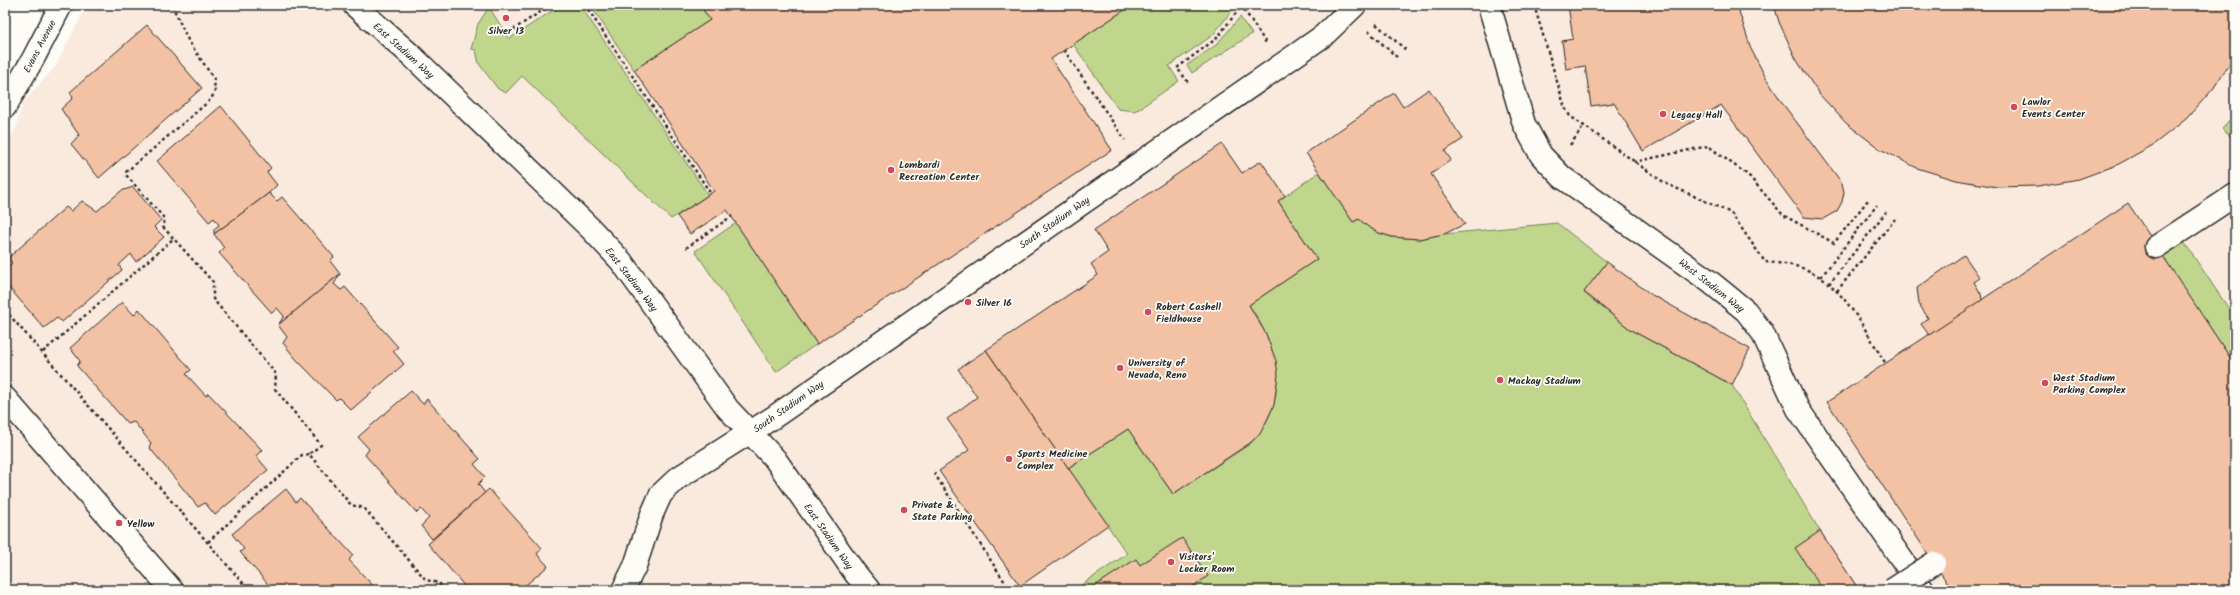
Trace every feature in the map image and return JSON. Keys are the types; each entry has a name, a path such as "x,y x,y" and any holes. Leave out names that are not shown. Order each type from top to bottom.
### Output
{"street":[{"name":"Evans Avenue","path":"5,107 33,59 61,5"},
{"name":"East Stadium Way","path":"354,5 411,55 591,229 621,261 728,409 775,459 855,573 869,590"},
{"name":"South Stadium Way","path":"623,590 635,566 652,514 661,494 678,478 749,433 1323,36 1355,5"},
{"name":"West Stadium Way","path":"1489,5 1524,124 1541,155 1562,177 1709,281 1746,311 1762,332 1780,373 1806,422 1923,590"},
{"path":"2156,247 2235,195"},
{"path":"5,398 172,590"},
{"path":"1892,590 1934,563"}],"path":[{"path":"172,5 188,40 214,79 215,93 208,102 126,172 126,175 164,218 163,227 213,282 213,300 276,374 275,389 321,445 309,454 302,455 208,542"},
{"path":"508,33 550,5"},
{"path":"584,5 711,194"},
{"path":"1188,82 1178,68 1217,38 1242,5 1268,45"},
{"path":"1534,5 1565,108 1570,116 1665,184 1721,207 1731,213 1765,262 1803,268 1821,277 1837,291 1886,364"},
{"path":"1376,24 1406,50"},
{"path":"1368,31 1398,58"},
{"path":"1064,50 1127,143"},
{"path":"1568,148 1584,126"},
{"path":"1634,162 1708,146 1748,175 1782,215 1834,243 1868,200"},
{"path":"1821,277 1877,205"},
{"path":"1829,284 1886,212"},
{"path":"686,248 732,216"},
{"path":"1837,291 1895,219"},
{"path":"43,352 173,238"},
{"path":"5,310 249,590"},
{"path":"309,454 351,504 364,508 426,580 439,583 445,590"},
{"path":"934,473 1010,590"},
{"path":"789,590 795,586"}],"shaded area":[{"name":"University of Nevada, Reno","path":"87,5 2235,5 2235,590 5,590 5,146 16,128 23,102 55,67"}],"green space":[{"path":"561,5 580,5 708,195 671,219 522,76 506,93 498,89 479,64 476,50 471,49 478,24 489,7 509,39"},
{"path":"590,5 700,5 710,20 634,70"},
{"path":"1132,5 1232,5 1234,8 1213,35 1169,66 1179,81 1134,111 1118,109 1073,44"},
{"path":"1240,17 1252,34 1192,73 1187,65 1216,45"},
{"path":"2235,115 2235,137 2233,139 2222,129"},
{"name":"Mackay Stadium","path":"1319,172 1353,222 1359,219 1379,233 1392,237 1419,239 1444,234 1557,223 1607,262 1584,293 1631,330 1732,385 1820,531 1859,590 1074,590 1127,554 1068,468 1128,429 1173,494 1250,444 1263,427 1272,410 1276,393 1274,357 1260,322 1249,305 1317,259 1278,201"},
{"path":"736,223 817,344 776,372 695,251"},
{"path":"2178,233 2235,318 2235,365 2156,247"}],"building":[{"name":"Lombardi Recreation Center","path":"700,5 1132,5 1051,59 1112,150 817,344 727,210 690,234 677,216 714,191 634,70 710,20"},
{"name":"Legacy Hall","path":"1568,5 1737,5 1751,49 1766,78 1783,104 1842,183 1844,192 1842,202 1837,211 1823,219 1804,217 1721,105 1643,151 1614,103 1591,106 1585,66 1566,69 1562,41 1573,39"},
{"name":"Lawlor Events Center","path":"1774,5 2235,5 2235,55 2213,89 2186,119 2153,145 2117,165 2079,179 2038,186 1997,187 1956,180 1917,168 1880,149 1847,124 1819,94 1796,59 1779,22"},
{"path":"147,25 202,88 99,178 71,144 79,135 61,109 73,98 70,92"},
{"path":"1429,89 1463,139 1445,151 1451,160 1431,174 1465,224 1444,234 1419,239 1392,237 1379,233 1359,219 1353,222 1306,153 1394,93 1403,107"},
{"path":"221,106 271,168 267,172 277,185 269,193 214,234 214,229 219,225 214,218 209,222 157,161"},
{"name":"Robert Cashell Fieldhouse","path":"1222,144 1242,173 1261,161 1285,196 1278,201 1317,259 1249,305 1266,334 1276,361 1278,375 1274,405 1267,420 1260,434 1250,443 1173,494 1128,429 1068,468 986,350 1098,275 1091,264 1108,252 1094,230"},
{"path":"133,187 161,220 154,227 164,237 136,262 131,254 119,265 122,270 62,322 57,318 44,328 5,283 5,269 12,263 8,258 66,207 71,211 82,201 97,211 121,191"},
{"path":"269,193 277,201 282,197 334,257 330,261 340,274 278,325 284,316 277,308 272,313 219,253 224,248 214,234"},
{"name":"West Stadium Parking Complex","path":"2128,203 2235,365 2235,590 1952,590 1827,402"},
{"path":"1964,255 1980,278 1974,282 1981,294 1982,300 1929,335 1921,324 1928,318 1919,304 1917,288"},
{"path":"1607,262 1652,295 1750,349 1732,385 1631,330 1584,292"},
{"path":"340,274 334,284 341,290 345,287 398,347 393,351 404,364 351,410 339,398 336,400 296,359 283,343 287,337 278,325"},
{"path":"122,302 134,315 139,309 191,370 186,374 206,396 208,393 262,450 256,456 268,470 215,515 205,503 198,507 149,447 151,443 134,422 128,424 77,366 80,361 70,348"},
{"name":"Sports Medicine Complex","path":"986,350 1108,525 1020,586 939,471 969,450 947,419 977,397 958,369"},
{"path":"411,391 423,404 427,399 480,459 474,464 485,477 478,484 485,493 432,539 421,526 429,518 421,509 417,513 365,455 369,449 358,437"},
{"path":"286,489 296,502 300,498 353,555 349,560 377,590 273,590 240,552 244,549 232,534"},
{"path":"489,489 542,548 537,554 548,566 520,590 468,590 428,544"},
{"path":"1820,531 1859,590 1823,590 1795,548"},
{"name":"Visitors' Locker Room","path":"1182,538 1208,576 1188,590 1089,590 1136,559 1140,565"}],"place":[{"name":"Silver 13","path":"506,18"},
{"name":"Lawlor Events Center","path":"2014,107"},
{"name":"Legacy Hall","path":"1663,114"},
{"name":"Lombardi Recreation Center","path":"891,170"},
{"name":"Silver 16","path":"968,302"},
{"name":"Robert Cashell Fieldhouse","path":"1148,312"},
{"name":"University of Nevada, Reno","path":"1120,368"},
{"name":"Mackay Stadium","path":"1500,380"},
{"name":"West Stadium Parking Complex","path":"2045,383"},
{"name":"Sports Medicine Complex","path":"1009,459"},
{"name":"Private & State Parking","path":"904,510"},
{"name":"Yellow","path":"119,523"},
{"name":"Visitors' Locker Room","path":"1171,562"}]}
